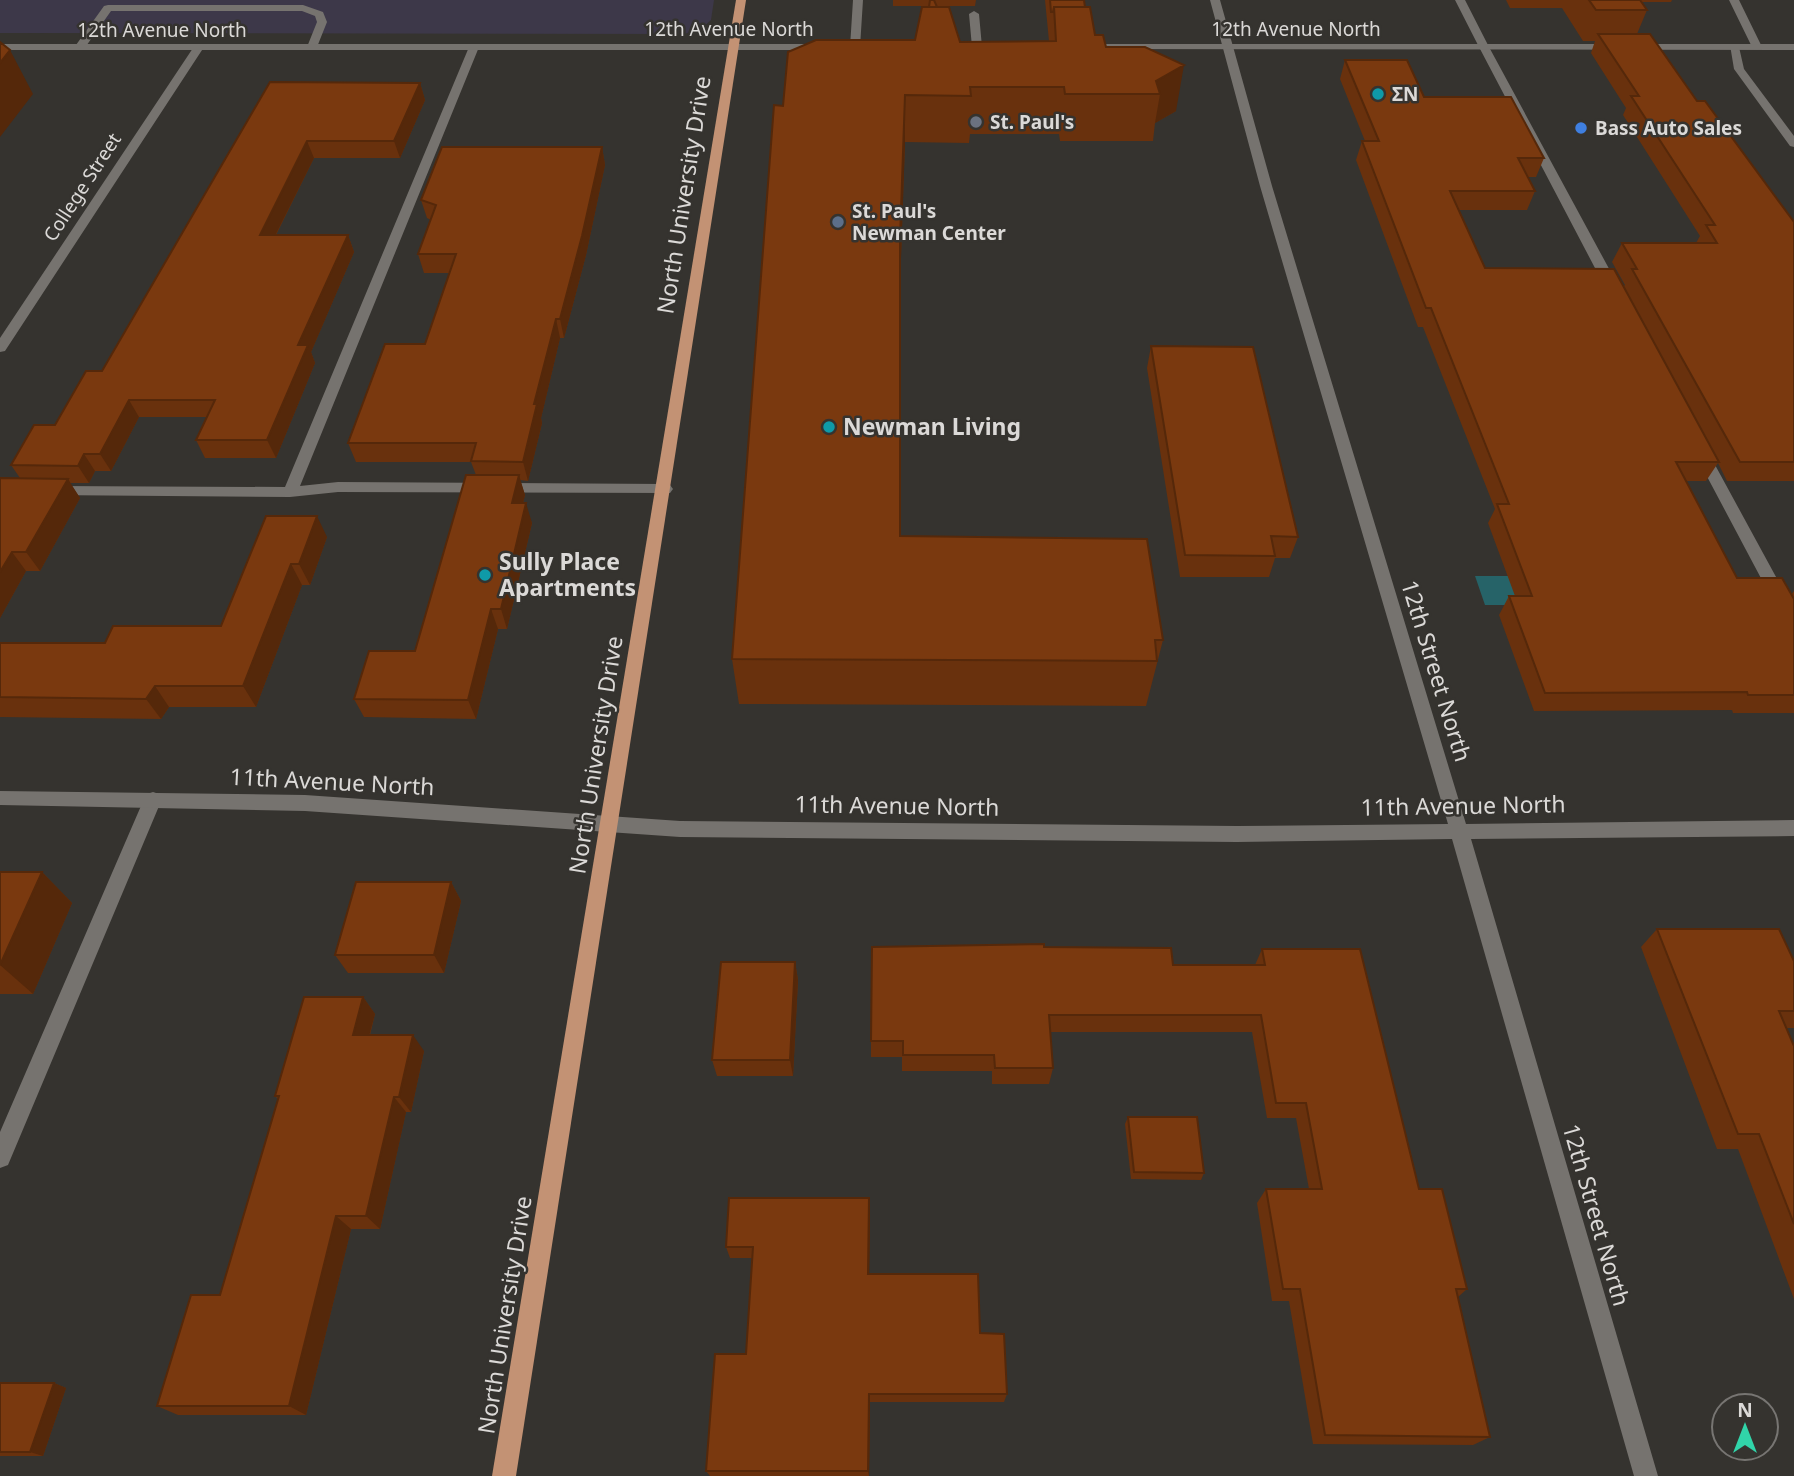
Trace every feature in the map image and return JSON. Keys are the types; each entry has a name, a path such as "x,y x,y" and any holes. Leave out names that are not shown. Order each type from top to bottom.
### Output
{"main road":[{"name":"North University Drive","path":"504,1476 665,489 741,0"}],"street":[{"path":"855,47 858,0"},
{"name":"12th Street North","path":"1216,0 1266,186 1459,831 1646,1476"},
{"path":"1460,0 1618,299"},
{"path":"1734,0 1757,47"},
{"path":"80,47 111,4 303,8 319,14 322,22 312,47"},
{"path":"963,47 982,47 974,14"},
{"name":"12th Avenue North","path":"0,47 869,47"},
{"name":"College Street","path":"0,348 199,47"},
{"path":"290,492 474,47"},
{"name":"12th Avenue North","path":"1068,47 1794,47"},
{"path":"1734,47 1739,69 1794,144"},
{"path":"1696,444 1794,625"},
{"path":"41,491 290,492 338,487 665,489"},
{"name":"11th Avenue North","path":"0,798 304,803 680,829 1237,834 1794,828"},
{"path":"0,1157 153,799"}],"shaded area":[{"path":"0,0 714,0 711,20 701,29 684,34 0,33"}],"water":[{"path":"1475,576 1548,576 1560,605 1485,605"}],"building":[{"path":"930,0 934,0 937,7 929,7"},
{"path":"1050,0 1084,0 1085,7 1054,7 1051,12"},
{"path":"1589,0 1640,0 1647,10 1596,10"},
{"path":"922,7 949,7 960,42 1056,41 1054,7 1090,7 1095,35 1103,35 1106,47 1145,47 1184,65 1156,81 1160,94 1065,94 1064,87 970,87 971,96 905,95 900,239 900,536 1147,539 1163,640 1155,640 1157,661 732,659 774,105 783,106 788,52 816,40 915,40"},
{"path":"1598,34 1650,34 1697,101 1705,101 1794,222 1794,462 1740,462 1632,269 1637,269 1622,243 1717,243 1706,225 1715,225 1631,96 1639,96"},
{"path":"0,42 10,50 0,63"},
{"path":"1345,60 1407,60 1424,97 1511,97 1544,158 1518,158 1535,191 1450,191 1485,268 1614,269 1719,462 1676,462 1737,578 1782,578 1794,599 1794,695 1748,695 1747,692 1545,693 1509,596 1532,596 1497,504 1509,504 1431,308 1426,308 1362,141 1379,141"},
{"path":"270,82 420,83 394,141 307,141 260,235 348,235 298,345 308,345 267,440 196,440 215,400 129,400 100,454 84,454 78,466 11,465 34,425 55,425 86,371 102,371"},
{"path":"442,147 602,147 582,236 560,319 556,319 534,404 537,404 523,462 471,461 476,443 348,443 385,344 425,344 456,254 418,254 436,205 421,200"},
{"path":"1151,346 1253,347 1298,537 1271,536 1275,556 1185,555"},
{"path":"466,475 519,475 512,503 526,503 501,609 491,609 468,700 354,699 369,651 415,651"},
{"path":"0,478 68,479 26,552 12,552 0,572"},
{"path":"266,516 317,516 299,564 291,564 243,686 155,686 146,699 0,697 0,643 105,643 113,626 221,626"},
{"path":"0,872 42,872 0,965"},
{"path":"356,882 451,882 434,955 335,955"},
{"path":"1657,929 1779,929 1794,961 1794,1011 1779,1011 1794,1046 1794,1224 1759,1134 1738,1134"},
{"path":"1044,944 1044,947 1171,948 1173,965 1265,965 1262,949 1360,949 1419,1189 1442,1189 1467,1289 1456,1289 1490,1437 1325,1435 1300,1289 1283,1289 1266,1189 1322,1189 1306,1103 1276,1103 1261,1015 1049,1015 1053,1068 995,1068 994,1055 903,1055 903,1041 871,1041 872,947"},
{"path":"721,962 795,962 790,1060 712,1060"},
{"path":"304,997 363,997 353,1035 413,1035 399,1097 394,1097 366,1216 336,1216 289,1406 157,1406 191,1295 220,1295 279,1096 275,1096"},
{"path":"1128,1117 1197,1117 1204,1173 1134,1172"},
{"path":"729,1198 869,1198 868,1274 978,1274 980,1333 1004,1334 1007,1394 869,1394 868,1471 706,1471 715,1354 746,1354 753,1247 726,1247"},
{"path":"0,1383 54,1383 30,1452 0,1452"}],"place":[{"name":"ΣΝ","path":"1378,94"},
{"name":"St. Paul's","path":"976,122"},
{"name":"Bass Auto Sales","path":"1581,128"},
{"name":"St. Paul's Newman Center","path":"838,222"},
{"name":"Newman Living","path":"829,427"},
{"name":"Sully Place Apartments","path":"485,575"}]}
